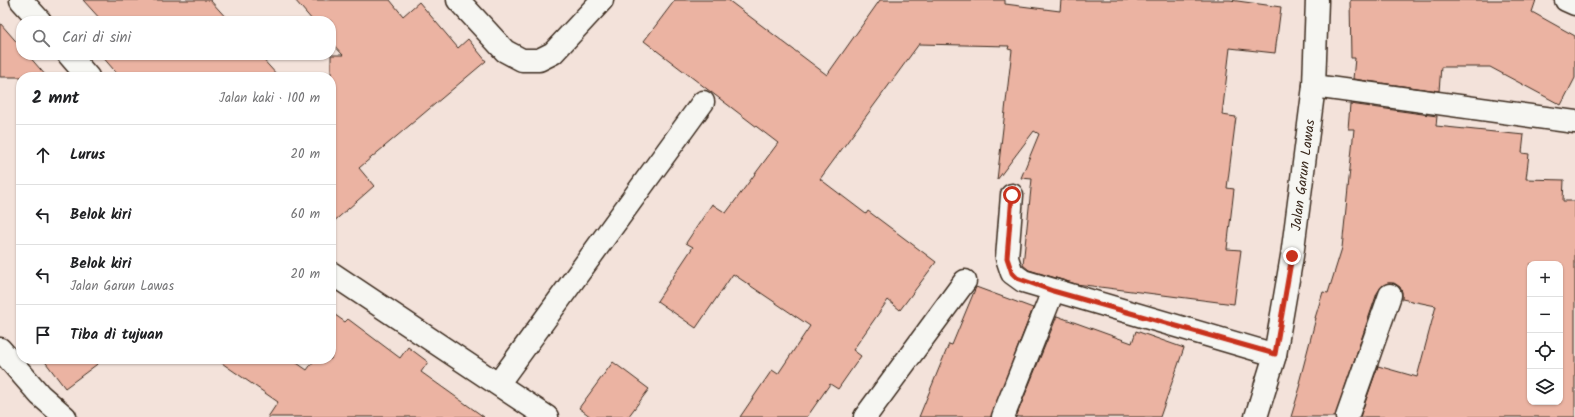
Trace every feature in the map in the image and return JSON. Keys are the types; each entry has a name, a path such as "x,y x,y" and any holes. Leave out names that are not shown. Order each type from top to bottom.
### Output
{"street":[{"path":"22,0 36,16"},
{"path":"458,0 505,51 522,60 539,60 553,53 602,0"},
{"name":"Jalan Garun Lawas","path":"1256,417 1275,354 1292,256 1314,86 1314,0"},
{"path":"1566,0 1575,4"},
{"path":"73,60 84,72"},
{"path":"1314,86 1574,120"},
{"path":"498,384 703,102"},
{"path":"1012,195 1007,258 1008,266 1012,273 1023,281 1053,291 1275,354"},
{"path":"336,275 547,417"},
{"path":"865,417 965,281"},
{"path":"1003,417 1053,291"},
{"path":"1347,417 1390,295"},
{"path":"0,349 40,395 65,417"}],"building":[{"path":"83,0 210,0 224,16 97,16"},
{"path":"295,0 390,0 403,16 419,2 458,48 468,39 486,61 359,168 374,186 336,220 336,72 331,72 331,60 336,60 336,55 343,55 336,47 336,16 309,16"},
{"path":"675,0 728,0 827,75 880,0 1005,0 1005,4 1060,11 1061,0 1230,0 1281,7 1275,53 1230,48 1222,115 1236,117 1227,188 1234,189 1227,249 1241,250 1234,304 1076,284 1029,270 1023,265 1032,179 1021,178 1039,134 1034,131 997,180 1012,50 1008,49 1009,46 919,44 820,179 866,214 868,211 936,262 900,310 888,300 853,350 861,356 838,389 830,384 807,417 740,417 772,370 778,374 810,326 733,274 696,328 657,301 693,247 686,243 712,204 726,213 778,143 644,41"},
{"path":"1350,0 1536,0 1532,12 1575,36 1575,78 1561,105 1490,67 1441,67 1439,91 1353,79 1355,58 1351,58"},
{"path":"0,23 16,41 16,60 32,60 43,72 16,72 16,77 0,77"},
{"path":"105,60 264,60 274,72 116,72"},
{"path":"1350,104 1437,116 1436,126 1524,135 1522,153 1529,154 1526,179 1564,180 1563,201 1575,201 1575,417 1360,417 1378,366 1417,377 1436,306 1402,299 1400,287 1394,283 1388,283 1382,286 1377,293 1335,417 1291,417 1301,384 1299,383 1315,318 1323,292 1328,293 1342,248 1354,129 1348,129"},
{"path":"976,287 1033,308 991,417 919,417 949,344 952,345"},
{"path":"336,316 345,322 348,319 400,358 408,347 428,362 421,372 484,417 268,417 278,402 223,364 298,364 307,370 311,364 336,364"},
{"path":"1057,316 1132,343 1136,331 1184,348 1160,417 1016,417"},
{"path":"613,362 649,389 628,417 591,417 579,408"},
{"path":"47,364 97,364 65,388"}],"route":[{"path":"1012,195 1007,258 1008,266 1017,278 1053,291 1275,354 1292,256"}]}
